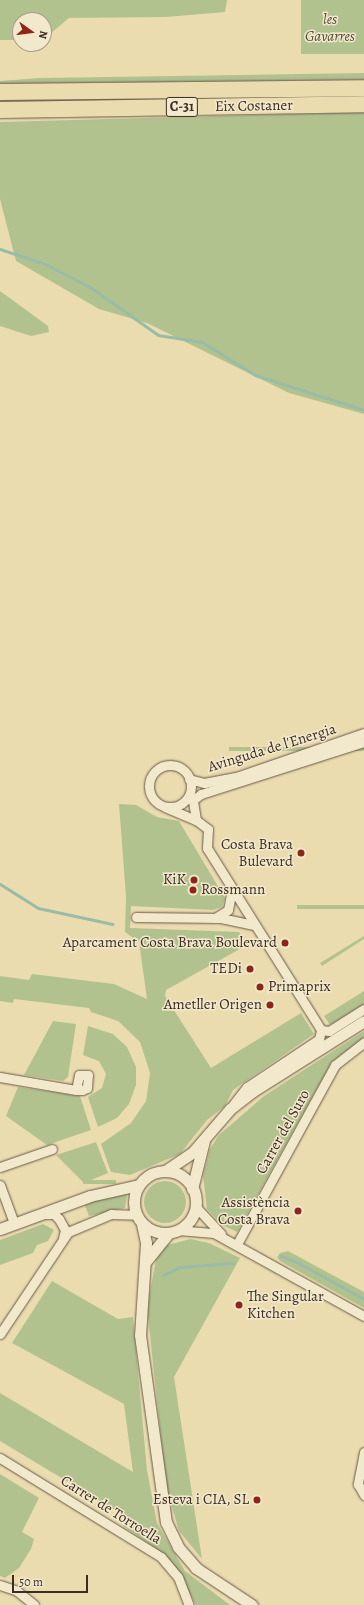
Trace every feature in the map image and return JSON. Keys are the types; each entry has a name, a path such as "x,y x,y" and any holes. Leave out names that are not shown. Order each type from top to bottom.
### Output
{"highway":[{"name":"Eix Costaner","path":"0,92 364,88"},
{"name":"Eix Costaner","path":"0,110 364,104"}],"street":[{"name":"Avinguda de l'Energia","path":"189,779 204,783 239,776 364,734"},
{"name":"Avinguda de l'Energia","path":"193,800 201,794 364,742"},
{"path":"0,1229 103,1191 139,1184 150,1175 165,1171 182,1161 204,1139 247,1087 319,1039 321,1030 207,848 208,829 196,820 165,808 153,801 148,788 155,771 173,765 185,771 189,779 196,820"},
{"path":"165,808 178,806 188,800 190,789"},
{"path":"221,919 232,903 230,885"},
{"path":"221,919 239,911 241,902"},
{"path":"136,917 221,919 255,925"},
{"path":"321,1030 329,1031 364,1009"},
{"path":"230,1109 364,1021"},
{"name":"Carrer del Suro","path":"237,1244 335,1065 364,1042"},
{"path":"0,1077 76,1090"},
{"path":"204,1139 192,1189 195,1206 214,1229 237,1244 364,1316"},
{"path":"0,1167 52,1149"},
{"path":"165,1171 181,1176 192,1189"},
{"path":"139,1184 134,1202 139,1219 144,1265 140,1335 166,1522 178,1547 196,1568 252,1605"},
{"path":"0,1185 14,1224"},
{"path":"144,1265 150,1252 174,1231 190,1220 195,1206"},
{"path":"39,1214 54,1214 63,1224 63,1238"},
{"path":"0,1334 63,1238 80,1224 111,1214 139,1219 158,1232 174,1231 214,1233 237,1244"},
{"path":"364,1452 358,1484 364,1495"},
{"name":"Carrer de Torroella","path":"0,1458 161,1557 178,1577 189,1604"},
{"path":"0,1584 17,1591 34,1605"}],"green space":[{"path":"0,0 227,0 225,12 166,17 69,18 52,32 52,12 12,12 12,40 0,40"},
{"name":"les Gavarres","path":"301,0 364,0 364,54 301,54"},
{"path":"364,73 364,80 0,85 0,81 39,78"},
{"path":"364,112 364,414 289,393 147,323 99,309 16,261 0,199 0,122"},
{"path":"0,291 48,326 49,332 31,336 0,326"},
{"path":"229,747 364,747 364,751 229,751"},
{"path":"119,804 136,805 157,817 179,821 225,898 222,907 213,910 131,906 130,928 239,932 247,945 166,990 165,996 211,1068 301,1013 314,1034 233,1090 225,1106 207,1120 180,1154 130,1175 111,1172 101,1144 131,1123 146,1101 150,1073 140,1042 118,1021 91,1012 89,1008 14,999 13,1003 0,1001 0,976 29,980 32,974 114,984 147,999 139,942 125,932 126,897"},
{"path":"297,905 364,905 364,909 297,909"},
{"path":"364,936 364,939 322,966 320,963"},
{"path":"364,991 364,1004 330,1025 324,1016"},
{"path":"53,1021 76,1024 68,1077 63,1081 24,1075"},
{"path":"88,1026 113,1034 127,1047 136,1067 136,1085 129,1104 117,1118 98,1127 88,1097 102,1088 106,1074 99,1061 83,1055"},
{"path":"364,1031 364,1037 332,1062 237,1232 222,1225 207,1209 203,1176 210,1149 219,1135 264,1096"},
{"path":"18,1087 80,1096 91,1130 47,1145 6,1116"},
{"path":"96,1142 108,1173 84,1183 56,1155"},
{"path":"83,1180 116,1180 116,1184 83,1184"},
{"path":"161,1181 169,1181 177,1184 183,1190 186,1202 183,1214 177,1220 169,1223 161,1223 153,1220 147,1214 144,1206 144,1198 147,1190 153,1184"},
{"path":"127,1194 125,1208 89,1216 84,1203"},
{"path":"43,1224 54,1230 48,1241 37,1245 33,1253 0,1265 0,1240"},
{"path":"190,1239 209,1243 240,1258 174,1377 202,1559 179,1531 166,1486 147,1307 157,1255 164,1246"},
{"path":"288,1251 364,1292 364,1308 280,1261 277,1257 280,1253"},
{"path":"52,1281 118,1319 133,1317 147,1470 157,1523 185,1571 230,1605 196,1605 180,1574 158,1550 123,1526 127,1520 118,1512 0,1441 0,1393 133,1472 124,1404 12,1343"},
{"path":"0,1474 39,1498 22,1532 34,1539 31,1549 19,1568 5,1578 0,1576"}],"waterway":[{"path":"0,249 45,264 90,287 158,335 202,342 255,375 364,410"},
{"path":"0,884 38,908 112,924"},
{"path":"281,1256 297,1262 364,1299"},
{"path":"163,1275 180,1267 233,1263"}],"place":[{"name":"Costa Brava Bulevard","path":"301,853"},
{"name":"KiK","path":"194,880"},
{"name":"Rossmann","path":"193,890"},
{"name":"Aparcament Costa Brava Boulevard","path":"285,943"},
{"name":"TEDi","path":"250,969"},
{"name":"Primaprix","path":"260,987"},
{"name":"Ametller Origen","path":"270,1005"},
{"name":"Assistència Costa Brava","path":"298,1211"},
{"name":"The Singular Kitchen","path":"239,1305"},
{"name":"Esteva i CIA, SL","path":"257,1500"}]}
